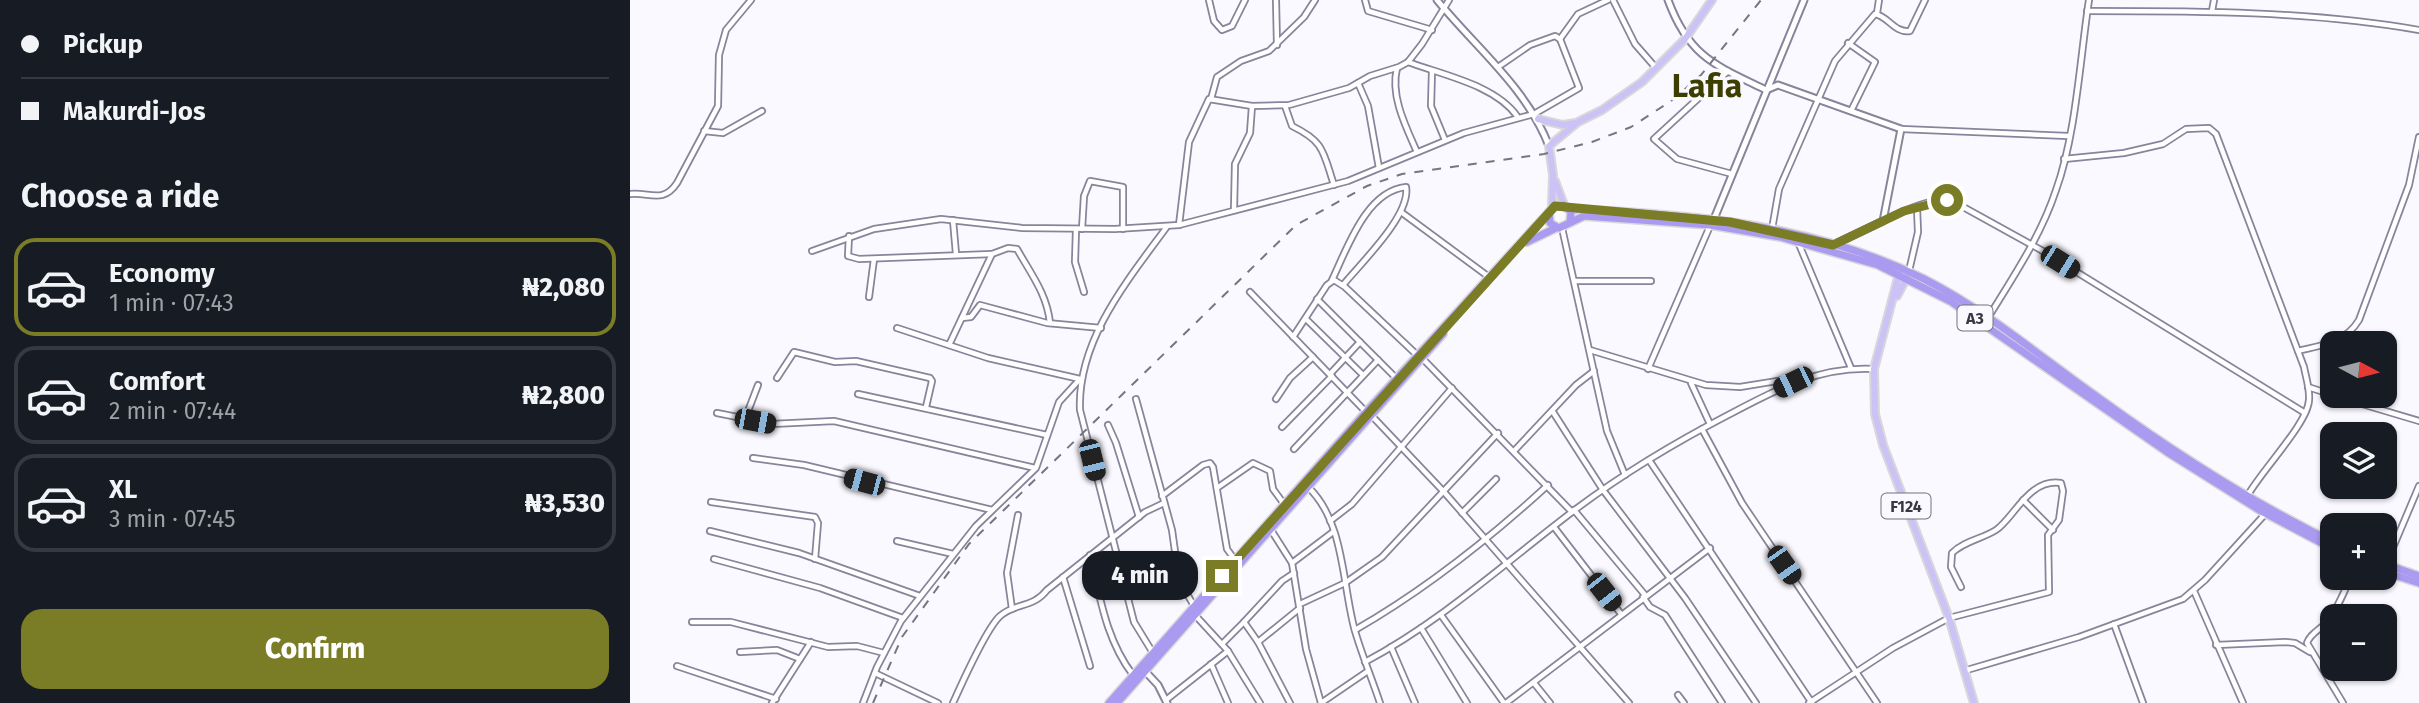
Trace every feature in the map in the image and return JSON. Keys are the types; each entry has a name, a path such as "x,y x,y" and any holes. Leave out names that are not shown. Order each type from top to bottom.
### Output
{"highway":[{"name":"A3","path":"1108,703 1272,530 1306,486 1489,276 1550,210 1566,207 1772,229 1833,245 1905,272 1988,318 2103,402 2248,495 2267,511 2320,536"},
{"path":"1566,207 1570,222"},
{"path":"1550,210 1548,220 1559,228"},
{"name":"A3","path":"1369,414 1397,379 1524,245 1543,232 1584,216 1712,222 1798,241 1905,272 1989,327 2107,413 2320,542"},
{"name":"A3","path":"1117,703 1235,560 1284,504 1306,486"},
{"path":"2397,568 2419,576"},
{"path":"2397,576 2419,583"}],"main road":[{"path":"1550,210 1553,175 1549,146 1578,122 1618,100 1656,68 1685,39 1712,0"},
{"path":"1536,116 1563,125 1578,122"},
{"path":"1553,175 1566,207"},
{"name":"F124","path":"1905,272 1874,369 1875,414 1883,445 1967,670 1974,703"}],"street":[{"path":"630,194 653,198 670,192 719,100 719,55 726,30 751,0"},
{"path":"1209,0 1214,21 1222,30 1231,27 1245,0"},
{"path":"1276,0 1277,45"},
{"path":"1179,225 1190,137 1205,104 1211,99 1217,77 1241,61 1261,56 1277,45 1304,17 1315,0"},
{"path":"1365,0 1368,11 1432,30"},
{"path":"1437,0 1498,67 1536,116 1549,146"},
{"path":"1211,99 1252,106 1285,106 1397,68 1408,62 1432,30 1449,0"},
{"path":"1560,39 1578,14 1611,0 1635,44 1656,68"},
{"path":"1668,0 1685,39 1712,62 1766,90"},
{"path":"1648,369 1804,0"},
{"path":"1772,229 1779,189 1835,61 1877,13 1879,0"},
{"path":"1877,13 1897,29 1908,33 1925,0"},
{"path":"1988,318 2032,245 2056,190 2068,136 2089,0"},
{"path":"2212,12 2214,0"},
{"path":"2087,12 2212,12 2366,21 2419,30"},
{"path":"812,251 849,236 917,221 953,220 1022,228 1079,229 1179,225 1334,185 1446,140 1517,116 1536,116 1579,88 1560,39 1555,36 1530,45 1498,67"},
{"path":"1848,43 1875,62 1851,111"},
{"path":"1408,62 1489,93 1506,104 1517,116"},
{"path":"1397,68 1395,84 1402,118 1417,152"},
{"path":"1432,71 1431,106 1446,140"},
{"path":"1728,71 1654,139 1677,159 1732,174"},
{"path":"1358,83 1368,106 1379,168"},
{"path":"1766,90 1777,85 1901,129 2068,136"},
{"path":"1234,210 1235,164 1250,132 1252,106"},
{"path":"1285,106 1292,127 1307,132 1320,143 1334,185"},
{"path":"704,131 723,133 762,111"},
{"path":"2064,159 2124,153 2163,144 2186,129 2209,128 2216,134 2298,351 2308,387 2309,401 2305,413 2248,495"},
{"path":"1883,222 1901,129"},
{"path":"2298,351 2344,337 2351,333 2359,320 2409,185 2419,137"},
{"path":"1084,292 1075,262 1084,196 1090,182 1123,187 1123,229"},
{"path":"1293,337 1332,280 1370,209 1381,197 1405,186 1407,195 1401,212 1343,285"},
{"path":"1833,245 1917,208 1944,200 1953,201 2032,245 2305,413"},
{"path":"1905,272 1918,232 1917,208"},
{"path":"1401,212 1489,276"},
{"path":"953,220 956,254"},
{"path":"863,703 884,653 920,596 953,554 1036,468 1059,402 1080,379 1101,328 1129,276 1166,227"},
{"path":"1559,228 1575,281 1607,431 1625,475"},
{"path":"849,236 849,257 874,259 992,254 1006,248 1017,249 1030,267 1046,299 1050,323"},
{"path":"1798,241 1851,368"},
{"path":"949,345 992,254"},
{"path":"869,298 874,259"},
{"path":"1332,280 1343,285 1419,356 1573,511 1644,596 1650,607 1665,615 1722,703"},
{"path":"1575,281 1651,281"},
{"path":"1251,292 1444,492 1629,703"},
{"path":"1317,299 1397,379"},
{"path":"962,318 972,316 980,305 1050,323 1101,328"},
{"path":"1306,318 1363,375"},
{"path":"897,328 988,358 1080,379"},
{"path":"1282,427 1360,342"},
{"path":"1589,350 1690,382 1740,387 1851,368 1874,369"},
{"path":"777,378 794,352 835,362 856,361 930,378 932,381 926,407"},
{"path":"1276,399 1287,381 1313,357"},
{"path":"1294,449 1378,360"},
{"path":"1515,450 1576,385 1594,371"},
{"path":"1365,662 1441,615 1573,511 1625,475 1710,424 1804,377"},
{"path":"1080,379 1080,410 1134,622 1153,653"},
{"path":"1690,382 1710,424"},
{"path":"745,419 758,384"},
{"path":"2308,387 2320,391"},
{"path":"1330,521 1352,504 1452,388"},
{"path":"858,394 1047,435"},
{"path":"1136,399 1172,530 1179,580 1195,611 1228,651 1260,703"},
{"path":"2376,408 2419,421"},
{"path":"1553,412 1603,490 1669,576 1756,703"},
{"path":"717,413 772,424 834,421 1036,468"},
{"path":"1108,425 1139,517"},
{"path":"1702,429 1742,503 1858,671 1877,703"},
{"path":"1258,642 1300,606 1345,583 1391,549 1497,433"},
{"path":"753,458 804,465 992,511"},
{"path":"1649,460 1811,702 1949,618 2049,592 2048,535 2059,520 2063,491 2061,484 2045,485 2023,499 1998,529 1952,553 1951,567 1961,587"},
{"path":"1162,496 1179,481 1210,463 1213,467 1227,550 1235,560"},
{"path":"1217,488 1253,463 1270,471 1273,489 1284,504"},
{"path":"1462,513 1496,479"},
{"path":"1355,630 1386,612 1486,540 1548,485"},
{"path":"1306,486 1322,503 1330,521 1355,630 1380,703"},
{"path":"2397,538 2419,486"},
{"path":"2023,499 2053,530"},
{"path":"710,502 815,517 818,523 815,559"},
{"path":"953,703 997,619 1012,609 1038,601 1090,555 1139,517 1164,503"},
{"path":"1967,670 2171,604 2194,591 2267,511"},
{"path":"1012,609 1007,573 1018,515"},
{"path":"1554,527 1621,614"},
{"path":"1272,530 1292,563 1306,649 1321,703 1368,671"},
{"path":"710,531 815,559 920,596"},
{"path":"1292,563 1333,532"},
{"path":"897,541 953,554"},
{"path":"1441,615 1505,703 1669,576 1710,548"},
{"path":"1090,555 1110,632 1123,662 1133,675"},
{"path":"714,559 820,587 904,618"},
{"path":"1222,644 1282,581 1294,573"},
{"path":"1063,577 1090,666"},
{"path":"2194,591 2243,703"},
{"path":"692,622 731,622 811,642 884,653"},
{"path":"1244,622 1258,642 1290,703"},
{"path":"2115,624 2143,703"},
{"path":"1421,628 1467,703"},
{"path":"2216,645 2265,641 2294,643 2308,638 2320,628"},
{"path":"2308,638 2310,653"},
{"path":"677,666 774,702 811,642"},
{"path":"2294,643 2310,653 2343,703"},
{"path":"1391,647 1415,703"},
{"path":"740,652 777,650 800,659"},
{"path":"1143,669 1167,701 1228,651"},
{"path":"1211,664 1228,703"},
{"path":"875,673 937,703"},
{"path":"1534,683 1550,703"},
{"path":"1678,695 1684,703"}],"railway":[{"path":"873,703 902,637 969,544 1296,225 1367,186 1402,174 1544,154 1592,142 1631,127 1671,101 1701,75 1761,0"}],"district":[{"name":"Lafia","path":"1707,86"}],"route":[{"path":"1222,576 1552,207 1561,204 1569,209 1680,215 1774,230 1833,245 1904,211 1947,200"}]}
